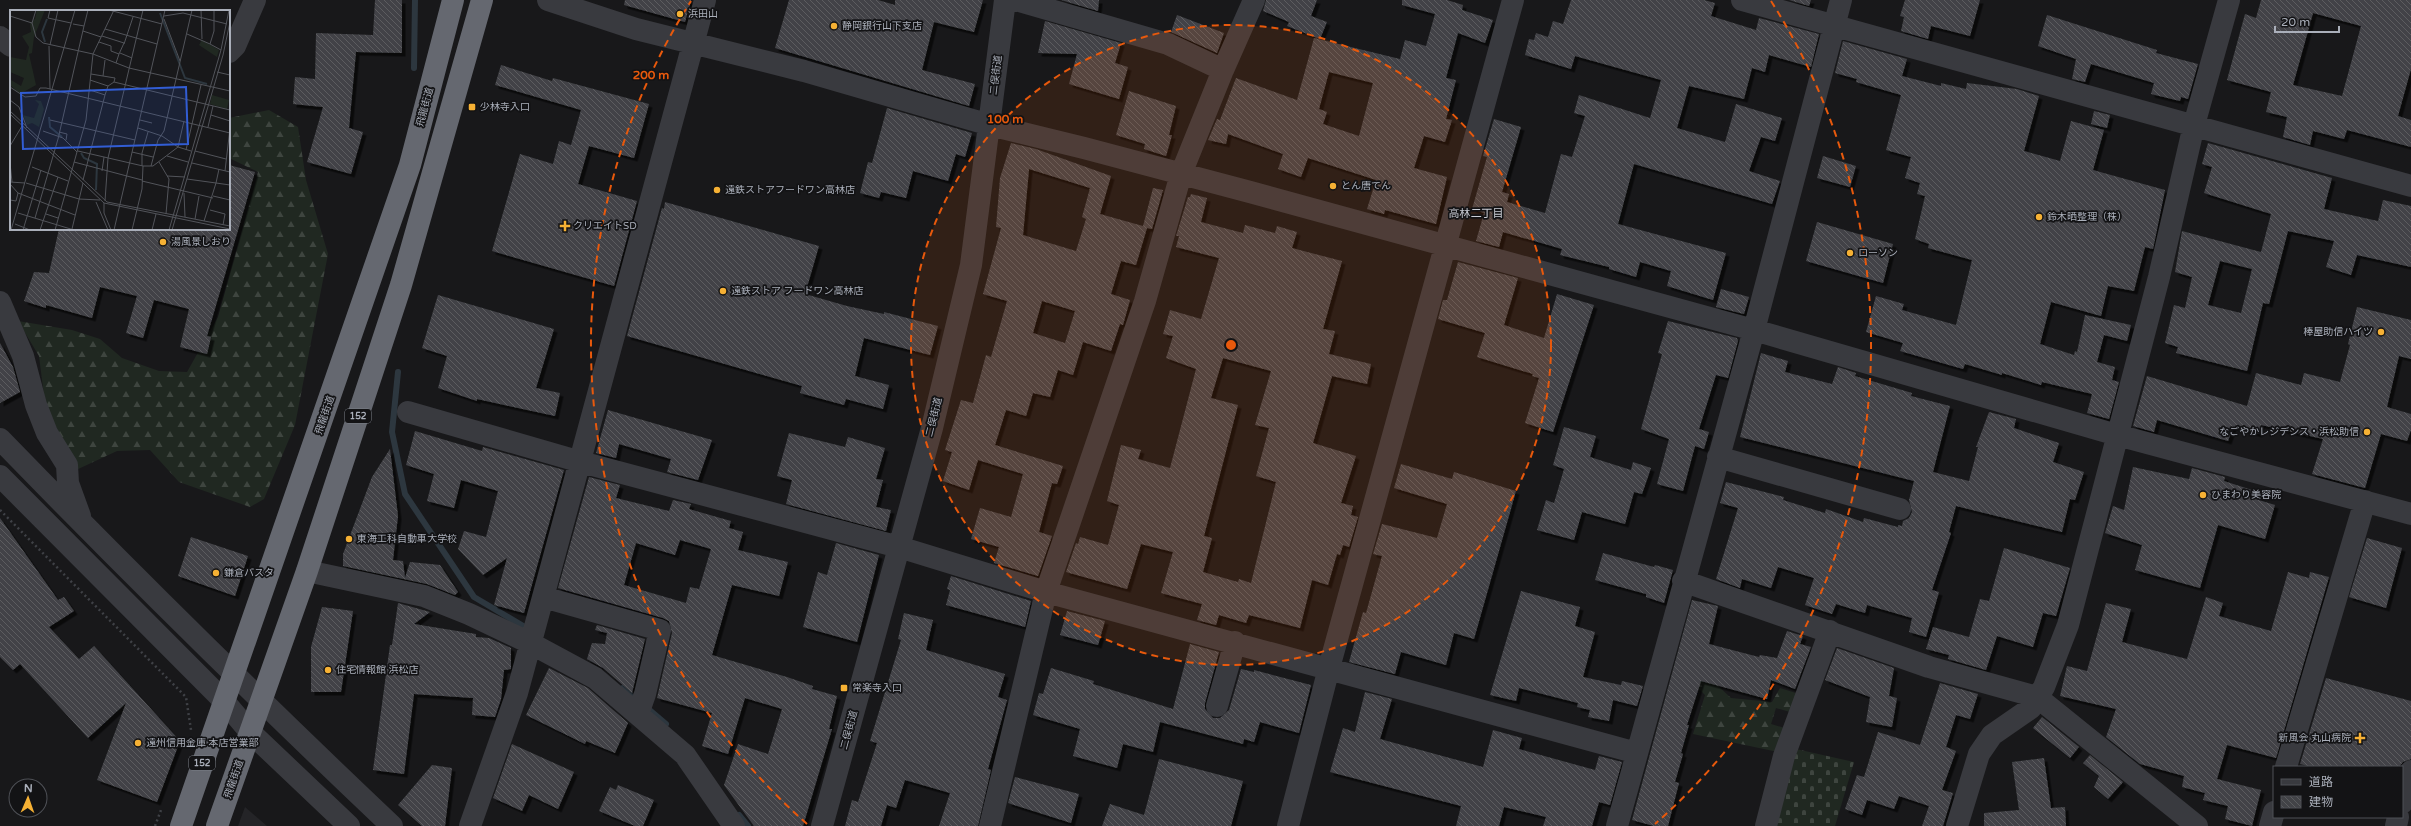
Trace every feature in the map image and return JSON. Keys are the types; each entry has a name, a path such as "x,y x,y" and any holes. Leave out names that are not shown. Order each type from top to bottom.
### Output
{"highway":[{"name":"飛龍街道","path":"181,826 223,700 235,673 410,165 453,0"},
{"name":"飛龍街道","path":"217,826 307,570 401,285 482,0"}],"street":[{"path":"230,51 235,46 255,0"},
{"path":"548,0 636,29 804,71 990,125 1181,174 1444,247 1754,330 2117,435 2411,514"},
{"path":"470,826 517,693 581,462 705,0"},
{"name":"二俣街道","path":"822,826 932,428 971,265 1005,0"},
{"path":"1016,0 1168,44 1224,70"},
{"path":"990,826 1046,592 1145,301 1181,174 1254,0"},
{"path":"1288,826 1328,668 1513,0"},
{"path":"1742,0 2411,186"},
{"path":"1617,826 1683,581 1754,330 1842,0"},
{"path":"1956,826 1979,754 1992,735 2031,708 2044,687 2068,625 2159,277 2194,125 2229,0"},
{"path":"0,37 10,45"},
{"path":"0,302 23,356 36,405 47,433 66,465 68,483 84,525"},
{"path":"408,412 581,462 899,548 1046,592 1235,642 1637,753"},
{"path":"0,439 84,525 235,673 260,702 392,826"},
{"path":"1718,457 1900,508"},
{"path":"3,486 223,700 250,732 349,826"},
{"path":"2286,766 2365,501"},
{"path":"307,570 424,596 469,614 536,624 660,630 641,705"},
{"path":"1683,581 1830,631 1929,667 2037,697 2197,826"},
{"path":"536,624 595,678 641,705 685,755 734,826"},
{"path":"1766,826 1784,756 1830,631"},
{"path":"1217,706 1235,642"},
{"path":"2403,799 2411,771"},
{"path":"2270,826 2273,816"}],"path":[{"path":"0,510 186,697 191,731"},
{"path":"156,826 164,804"}],"shaded area":[{"path":"245,807 267,826 238,826"}],"green space":[{"path":"269,110 298,127 306,180 328,254 295,425 264,499 250,507 179,482 150,450 117,451 76,470 45,403 39,356 18,321 72,330 100,339 122,358 159,371 187,372 218,317 258,172 230,158 230,118"},
{"path":"1701,670 1731,698 1772,702 1780,688 1802,695 1790,712 1776,708 1771,724 1788,729 1778,752 1693,734 1705,695 1698,688"},
{"path":"1796,749 1854,762 1835,826 1772,826"}],"building":[{"path":"375,0 402,0 402,53 356,52 349,128 363,132 351,174 307,162 323,107 293,104 295,77 315,79 316,33 373,35"},
{"path":"625,0 691,0 685,22 624,5"},
{"path":"789,0 878,0 895,5 895,0 983,0 974,32 934,22 922,70 975,84 969,106 775,48"},
{"path":"1061,0 1099,0 1098,11"},
{"path":"1266,0 1317,0 1311,16 1327,22 1320,39 1287,26 1289,22 1263,11"},
{"path":"1402,0 1447,0 1463,5 1462,10 1493,20 1485,43 1458,33 1446,78 1456,80 1446,119 1452,120 1445,142 1424,136 1414,168 1447,177 1436,224 1385,210 1384,214 1367,209 1376,180 1308,158 1301,177 1278,169 1283,154 1228,134 1226,144 1208,140 1217,119 1220,120 1236,78 1297,100 1314,38 1400,59 1405,40 1426,46 1435,14 1402,5","holes":["1329,72 1373,83 1359,136 1323,124 1327,112 1319,109"]},
{"path":"1571,0 1704,0 1715,3 1711,16 1756,30 1759,18 1819,34 1811,67 1769,55 1765,72 1752,68 1744,99 1689,86 1677,128 1725,142 1736,104 1782,118 1775,141 1761,137 1749,171 1780,181 1772,204 1634,164 1618,224 1726,253 1713,300 1667,286 1671,271 1640,262 1636,277 1609,269 1609,267 1560,255 1562,249 1503,232 1499,247 1476,241 1484,213 1472,209 1487,157 1483,156 1494,119 1521,127 1502,192 1509,194 1507,202 1545,213 1561,154 1572,157 1585,116 1574,113 1579,95 1650,118 1661,80 1575,56 1571,69 1525,55 1529,39 1534,40 1536,33 1548,37 1553,21 1563,24"},
{"path":"1789,0 1811,0 1809,6"},
{"path":"1905,0 1980,0 1970,36 1931,26 1928,39 1901,31 1904,17 1900,16"},
{"path":"2261,0 2411,0 2411,69 2398,116 2411,120 2411,147 2347,130 2344,139 2313,131 2310,145 2283,137 2287,117 2266,112 2271,92 2227,80 2245,14 2256,18","holes":["2313,13 2361,26 2342,96 2293,85"]},
{"path":"1177,15 1224,33 1217,53 1171,32"},
{"path":"2047,15 2157,50 2156,53 2198,64 2188,99 2181,97 2180,101 2151,94 2154,83 2091,64 2085,82 2072,79 2076,59 2038,46"},
{"path":"1045,21 1121,43 1115,63 1128,67 1119,99 1069,84 1077,54 1038,53"},
{"path":"1843,41 1907,59 1902,76 1941,86 1941,83 1966,89 1967,83 2017,89 2039,96 2024,151 2060,161 2071,121 2104,130 2093,170 2165,190 2153,249 2145,247 2134,291 2108,286 2101,316 2051,302 2040,344 2074,355 2075,351 2077,352 2085,315 2131,325 2127,341 2104,335 2097,362 2115,367 2112,380 2119,382 2109,419 2087,413 2092,394 2042,382 2041,385 1965,364 1963,369 1900,351 1903,343 1866,332 1876,296 1904,304 1902,310 1956,325 1972,260 1928,248 1929,244 1915,239 1925,196 1917,194 1920,183 1905,178 1911,157 1886,150 1901,95 1856,82 1857,79 1835,73"},
{"name":"クリエイトSD","path":"501,65 552,81 553,78 649,104 634,158 589,146 578,184 637,201 614,286 492,251 520,154 553,164 559,141 571,145 581,110 495,85"},
{"path":"1129,91 1176,106 1169,135 1172,135 1166,156 1144,149 1145,144 1116,135"},
{"path":"887,108 972,133 965,157 956,154 948,181 913,171 906,198 881,192 879,198 860,193 868,162 872,163"},
{"path":"2094,111 2110,115 2107,128 2091,124"},
{"path":"1011,143 1036,149 1111,176 1100,214 1143,226 1153,188 1163,190 1152,229 1147,228 1136,265 1121,261 1111,294 1130,300 1123,325 1120,324 1111,351 1083,342 1073,375 1058,370 1050,397 1033,393 1026,416 1006,410 995,445 1063,466 1057,484 1052,483 1039,532 1052,536 1038,576 994,563 999,547 971,539 980,508 1011,517 1023,474 978,460 969,490 943,481 952,452 945,450 961,400 973,403 986,355 991,357 1007,301 983,294 1001,228 996,227 1000,178","holes":["1029,169 1090,188 1082,217 1086,219 1076,251 1023,235","1042,301 1075,311 1065,343 1033,333"]},
{"path":"2208,143 2332,178 2324,209 2378,221 2383,200 2411,206 2411,267 2357,255 2351,275 2326,267 2334,241 2288,231 2269,304 2263,303 2247,371 2176,353 2178,347 2165,343 2174,305 2185,308 2192,277 2175,272 2182,231 2261,252 2271,214 2204,193 2212,167 2202,164","holes":["2220,261 2252,269 2241,313 2208,305"]},
{"path":"1823,156 1856,166 1850,187 1817,178"},
{"name":"湯風景しおり","path":"230,165 255,172 207,336 211,337 207,354 180,347 189,309 154,300 143,338 126,333 137,296 100,287 92,318 46,305 46,308 24,301 34,272 49,273 59,230 230,230"},
{"path":"1191,194 1207,198 1201,222 1243,233 1245,225 1275,233 1277,226 1297,232 1292,248 1342,261 1323,329 1335,331 1329,354 1371,364 1367,384 1332,376 1313,443 1356,456 1341,503 1353,506 1351,515 1358,517 1349,547 1343,545 1340,555 1337,554 1328,585 1312,580 1300,628 1249,615 1246,623 1219,615 1216,625 1197,620 1202,604 1161,593 1173,552 1141,544 1127,589 1066,572 1076,543 1078,544 1080,537 1108,545 1119,505 1107,501 1121,445 1141,450 1138,459 1170,468 1196,369 1166,358 1173,336 1163,334 1170,310 1201,319 1219,258 1176,247 1179,236 1176,236 1188,197 1190,197","holes":["1223,358 1271,371 1255,425 1269,428 1256,476 1276,482 1251,583 1239,579 1238,582 1203,572 1212,538 1204,536 1238,405 1211,398"]},
{"name":"遠鉄ストア フードワン高林店","path":"665,202 819,246 805,294 847,306 884,314 884,312 938,326 930,355 864,338 855,376 889,385 883,409 846,399 844,405 800,393 802,386 627,336 662,208 664,209"},
{"name":"ローソン","path":"1817,222 1893,244 1883,283 1806,261"},
{"path":"1458,262 1518,278 1504,325 1544,338 1557,294 1594,305 1553,432 1525,423 1539,378 1532,376 1533,374 1477,357 1485,333 1438,319 1443,300 1447,300"},
{"path":"1721,289 1749,297 1744,314 1716,307"},
{"path":"438,295 554,329 536,388 560,393 555,416 477,399 477,401 438,388 447,356 422,348"},
{"path":"2357,307 2411,320 2411,359 2399,356 2387,407 2411,414 2411,430 2407,441 2381,434 2365,488 2312,474 2323,439 2261,425 2259,434 2233,427 2228,441 2157,420 2154,432 2133,426 2147,376 2247,406 2256,373 2301,385 2304,373 2340,382 2350,345 2348,344"},
{"path":"1668,321 1737,338 1738,341 1728,378 1716,375 1699,429 1709,432 1704,449 1695,446 1683,491 1657,484 1669,439 1641,429 1662,354 1658,353"},
{"path":"0,343 13,367 20,392 0,403"},
{"path":"1761,353 1788,361 1785,372 1832,384 1838,367 1856,373 1855,376 1912,393 1911,396 1950,406 1933,472 1969,481 1978,447 1976,447 1989,412 2016,419 2014,428 2059,443 2053,462 2084,472 2075,500 2070,499 2062,532 1956,506 1949,532 1951,533 1932,590 1939,592 1926,637 1909,632 1912,618 1867,605 1865,613 1836,604 1832,614 1805,605 1814,578 1778,567 1771,588 1742,579 1740,588 1716,579 1738,508 1720,503 1726,482 1784,497 1783,500 1825,513 1826,509 1863,522 1864,518 1898,527 1898,525 1902,526 1903,521 1909,518 1912,512 1909,500 1914,481 1740,437"},
{"path":"608,410 712,440 698,480 667,472 671,459 619,444 616,458 596,453"},
{"path":"1564,427 1596,436 1590,457 1631,470 1633,462 1651,468 1642,494 1634,492 1625,524 1582,512 1574,540 1537,530 1546,500 1554,503 1564,469 1553,465"},
{"path":"415,431 482,451 483,447 564,470 524,613 494,605 507,558 483,575 458,549 464,531 486,537 498,491 461,480 454,508 427,501 434,474 406,465"},
{"path":"789,433 845,447 848,437 885,448 876,479 883,480 876,507 891,510 886,531 786,504 792,480 777,476"},
{"path":"390,449 398,516 393,560 403,561 405,578 410,562 440,565 458,592 455,595 427,584 343,566 343,554 372,477"},
{"path":"1401,464 1452,479 1454,472 1516,491 1474,639 1454,633 1446,665 1401,652 1395,674 1349,662 1363,612 1366,613 1382,556 1373,554 1382,524 1437,538 1447,504 1394,488"},
{"path":"2133,467 2189,479 2192,468 2225,477 2224,481 2252,490 2249,497 2275,505 2265,539 2218,525 2200,588 2135,570 2142,545 2105,533 2113,506 2124,510"},
{"path":"589,477 620,485 616,498 669,511 673,500 691,504 689,509 731,521 729,528 743,532 738,550 788,562 779,596 732,585 712,655 787,677 813,686 812,689 837,696 829,729 832,729 803,826 754,826 724,785 738,744 768,754 782,709 745,698 728,754 702,746 712,713 657,698 672,633 669,621 558,588","holes":["680,540 711,549 699,589 690,587 686,603 624,585 636,543 675,555"]},
{"path":"0,518 58,600 64,597 74,611 49,627 79,659 94,646 180,741 157,802 97,780 126,703 88,738 20,664 13,670 0,657"},
{"path":"191,537 248,556 235,596 178,576"},
{"path":"2367,538 2402,548 2386,608 2349,597"},
{"path":"836,543 879,555 857,642 803,627 818,572 827,575"},
{"path":"2004,548 2070,568 2056,616 2043,613 2033,647 1997,636 1986,670 1948,659 1949,655 1926,649 1933,627 1969,637 1980,599 1989,601"},
{"path":"1603,553 1654,567 1655,565 1673,570 1664,603 1646,597 1646,594 1595,580"},
{"path":"2288,572 2309,578 2310,572 2329,577 2276,758 2227,745 2217,779 2261,790 2252,826 2225,819 2228,806 2203,800 2205,793 2182,787 2184,776 2140,764 2106,737 2116,709 2060,696 2067,666 2087,671 2106,603 2131,609 2122,642 2187,659 2206,597 2223,603 2219,616 2271,631"},
{"path":"951,576 1031,601 1025,627 946,605 950,590 947,589"},
{"path":"1521,591 1580,607 1575,626 1595,632 1583,677 1621,685 1622,681 1643,686 1637,706 1613,700 1609,721 1588,717 1590,710 1577,707 1578,703 1519,688 1516,701 1490,695"},
{"path":"1692,600 1718,606 1709,644 1759,657 1760,655 1777,658 1787,631 1803,636 1800,644 1811,647 1795,689 1771,680 1767,699 1701,681 1687,725 1689,725 1681,753 1683,754 1675,782 1679,783 1668,826 1654,826 1632,820"},
{"path":"398,603 430,612 414,624 476,634 476,637 489,638 511,648 511,669 504,670 501,699 495,717 472,715 473,698 414,694 404,774 373,770 390,645 392,645"},
{"name":"住宅情報館 浜松店","path":"322,607 353,611 341,692 311,692 311,647"},
{"path":"1067,611 1105,621 1098,645 1060,635"},
{"path":"904,613 933,620 926,650 1005,674 998,697 1007,700 988,769 991,770 978,826 939,826 950,793 905,780 896,808 887,805 881,826 845,826 852,800 858,802 877,743 870,741 901,640 898,639"},
{"path":"597,625 645,639 632,693 603,668 587,659 592,643 605,644 607,633 595,630"},
{"path":"1190,644 1219,652 1205,703 1205,709 1213,718 1220,718 1229,710 1241,669 1254,672 1254,670 1311,685 1299,733 1260,722 1254,742 1244,739 1243,744 1160,722 1153,752 1123,744 1117,768 1073,756 1080,729 1033,715 1039,693 1043,694 1051,668 1094,681 1093,684 1173,709"},
{"path":"1837,648 1894,668 1889,696 1897,698 1892,727 1866,722 1870,697 1825,680"},
{"path":"549,668 588,688 628,723 615,753 586,741 585,744 526,715"},
{"path":"2326,678 2411,701 2411,759 2403,762 2400,766 2308,766 2300,764"},
{"path":"1940,683 1978,694 1970,719 1956,715 1946,747 1956,751 1942,790 1953,793 1943,826 1922,826 1929,806 1899,796 1894,809 1867,800 1862,815 1845,809 1857,775 1864,777 1878,732 1920,745"},
{"path":"1365,692 1392,699 1380,739 1483,767 1493,730 1522,738 1519,749 1595,770 1599,756 1622,762 1610,805 1599,802 1592,826 1543,826 1546,817 1504,807 1499,826 1456,826 1461,806 1330,772 1343,728 1355,732"},
{"path":"2042,717 2079,747 2070,758 2033,728"},
{"path":"512,744 574,772 558,809 529,795 522,811 493,798"},
{"path":"2090,755 2123,782 2108,799 2094,787 2099,776 2083,763"},
{"path":"2044,758 2051,808 2065,807 2066,826 1984,826 1984,813 2019,810 2012,762"},
{"path":"1159,759 1243,781 1231,826 1102,826 1110,804 1144,815"},
{"path":"432,765 452,768 445,826 422,826 398,805"},
{"path":"1015,777 1079,794 1071,823 1008,803"},
{"path":"618,785 654,800 643,826 635,826 599,811 610,787 616,790"}],"waterway":[{"path":"414,68 415,0"},
{"path":"398,372 392,432 405,494 474,597 530,630"},
{"path":"623,688 639,701"},
{"path":"646,707 666,724"},
{"path":"739,815 748,826"}],"place":[{"name":"浜田山","path":"680,14"},
{"name":"静岡銀行山下支店","path":"834,26"},
{"name":"少林寺入口","path":"472,107"},
{"name":"とん唐てん","path":"1333,186"},
{"name":"遠鉄ストアフードワン高林店","path":"717,190"},
{"name":"鈴木晒整理（株）","path":"2039,217"},
{"name":"クリエイトSD","path":"565,226"},
{"name":"湯風景しおり","path":"163,242"},
{"name":"ローソン","path":"1850,253"},
{"name":"遠鉄ストア フードワン高林店","path":"723,291"},
{"name":"棒屋助信ハイツ","path":"2381,332"},
{"name":"なごやかレジデンス・浜松助信","path":"2367,432"},
{"name":"ひまわり美容院","path":"2203,495"},
{"name":"東海工科自動車大学校","path":"349,539"},
{"name":"鎌倉パスタ","path":"216,573"},
{"name":"住宅情報館 浜松店","path":"328,670"},
{"name":"常楽寺入口","path":"844,688"},
{"name":"新風会 丸山病院","path":"2360,738"},
{"name":"遠州信用金庫 本店営業部","path":"138,743"}],"district":[{"name":"高林二丁目","path":"1476,213"}]}
